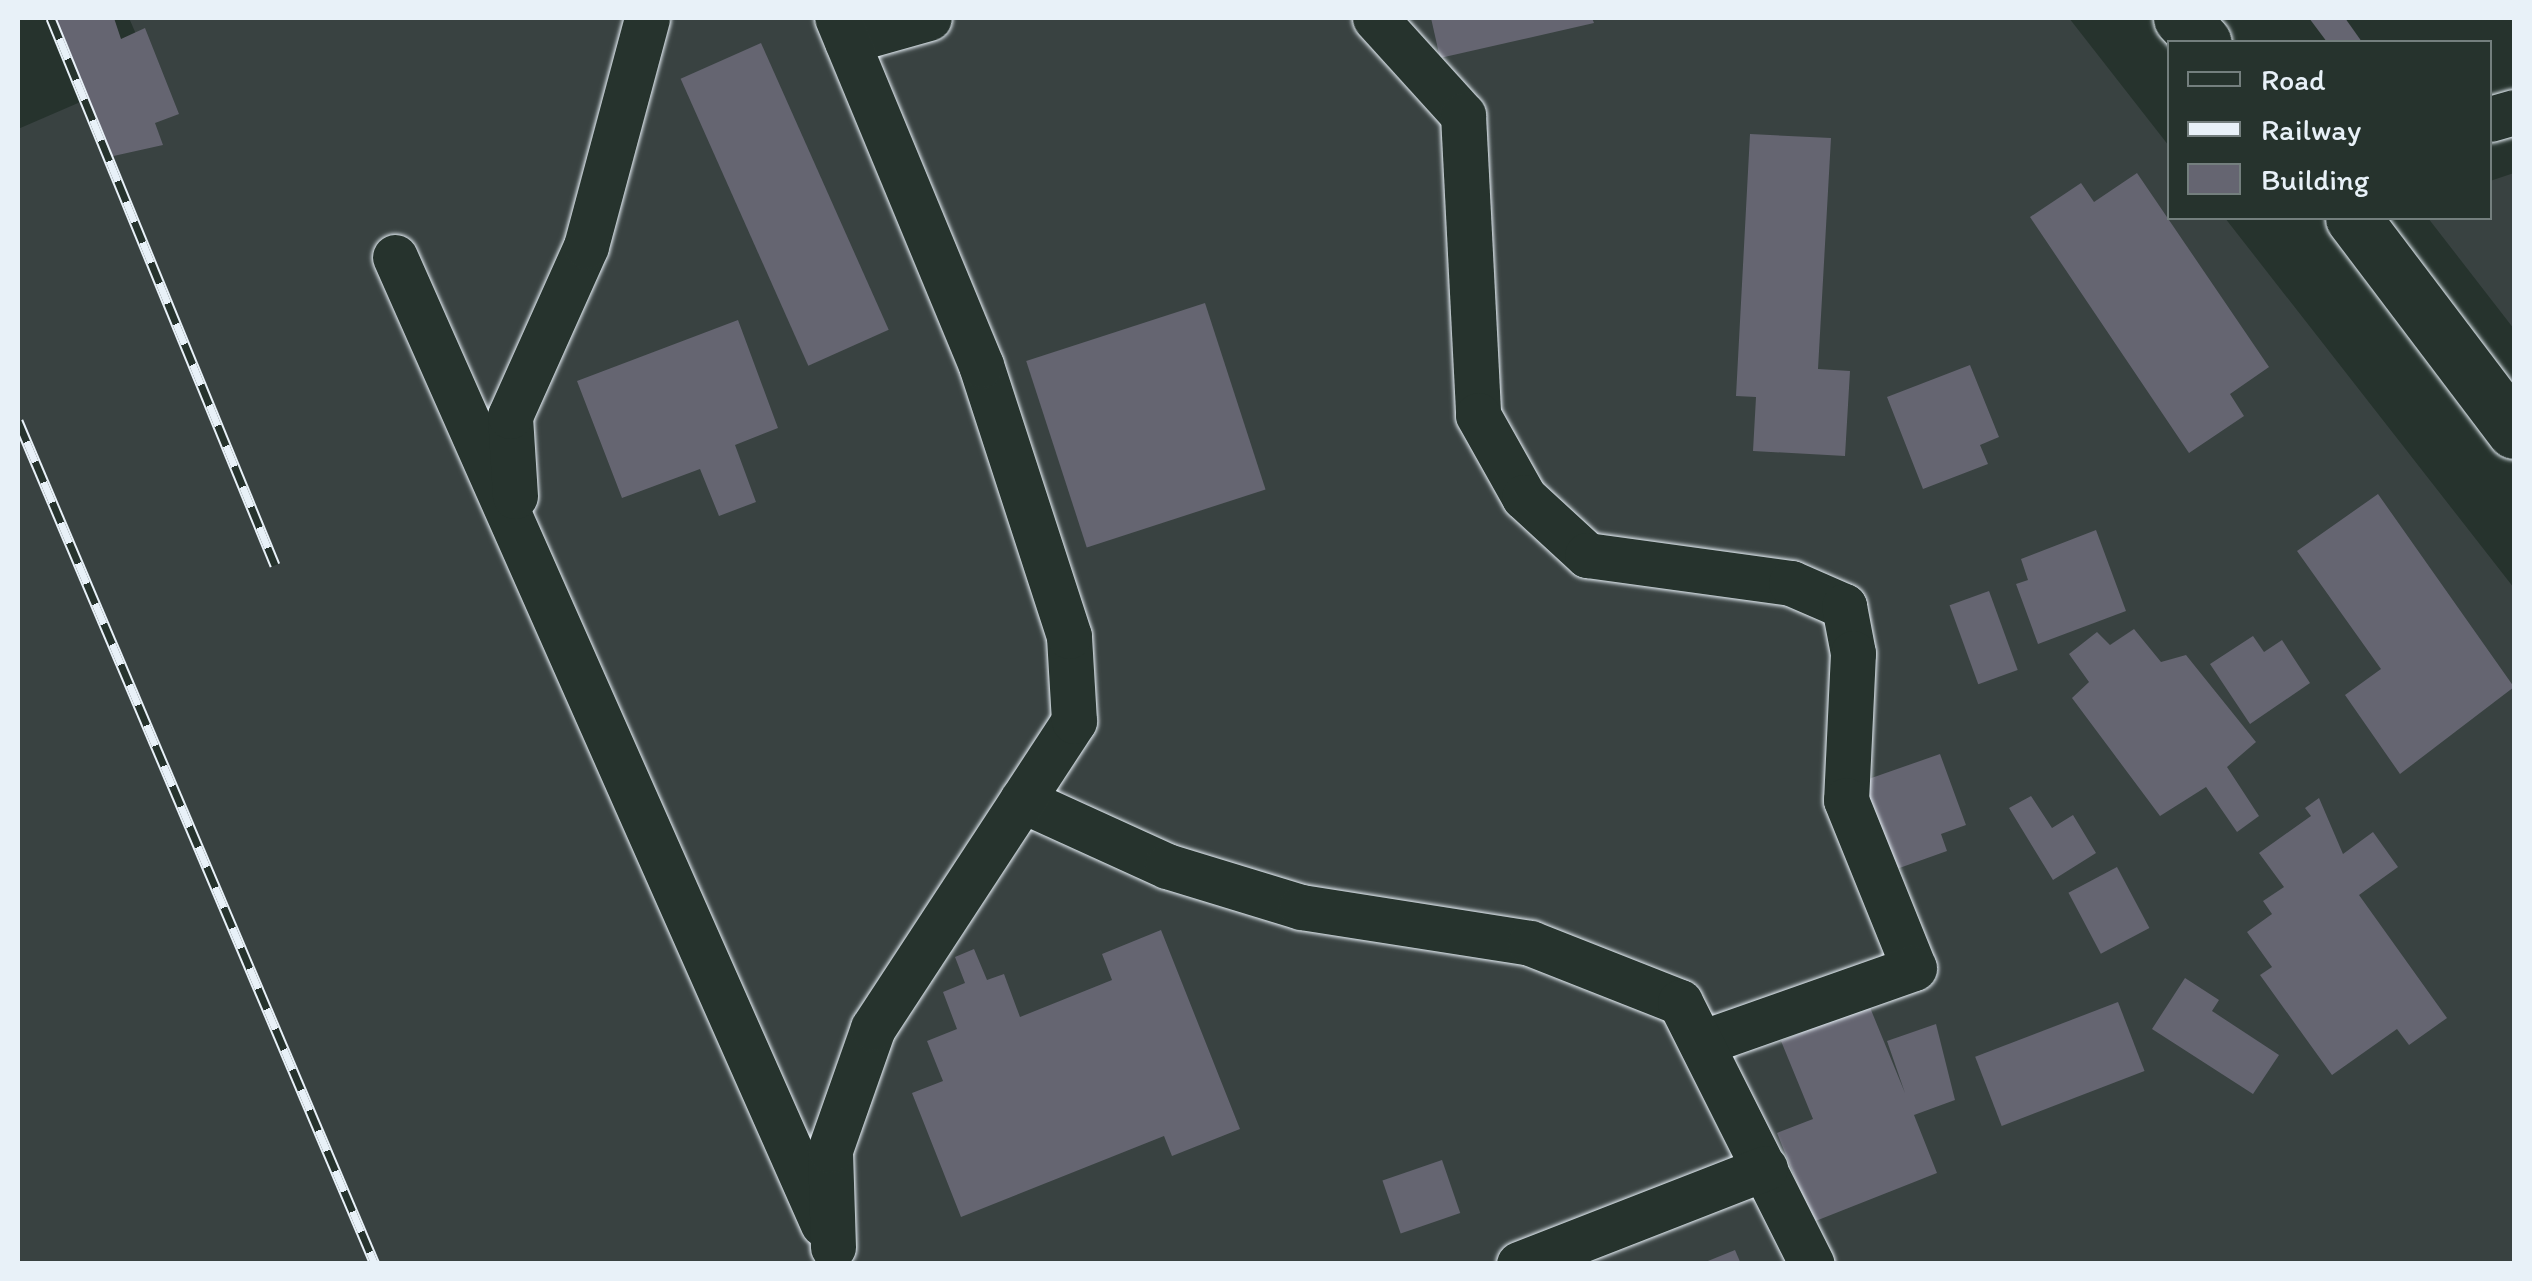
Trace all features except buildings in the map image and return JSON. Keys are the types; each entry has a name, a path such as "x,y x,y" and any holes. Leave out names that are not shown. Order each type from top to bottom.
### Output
{"main road":[{"path":"2181,18 2201,40"},
{"path":"2355,220 2514,431"}],"street":[{"path":"516,524 510,416 586,246 647,18"},
{"path":"836,1255 830,1150 873,1028 1074,721 1069,636 981,366 842,29 929,18"},
{"path":"1375,18 1463,115 1478,415 1524,496 1587,555 1791,583 1844,606 1854,653 1846,800 1914,968 1707,1042"},
{"path":"395,257 836,1255"},
{"path":"1022,800 1167,866 1301,907 1546,949 1680,1002 1707,1042 1812,1264"},
{"path":"1519,1264 1765,1168"}],"shaded area":[{"path":"129,18 2069,18 2167,143 2167,220 2227,220 2514,588 2514,1263 18,1263 18,129 152,71"},
{"path":"2514,173 2514,329 2430,220 2492,220 2492,180"}],"railway":[{"path":"51,18 275,565"},
{"path":"18,421 375,1264"}]}
